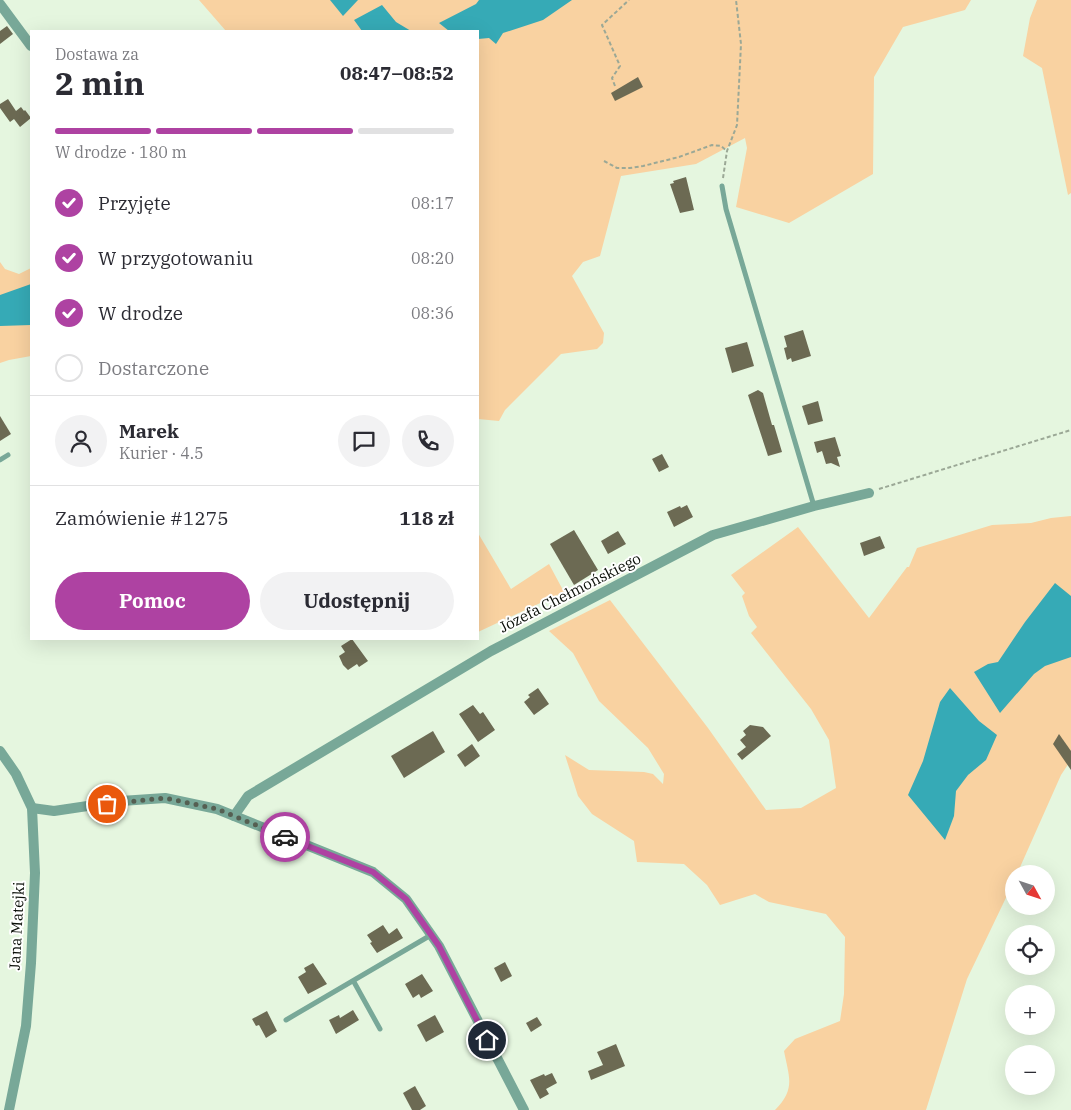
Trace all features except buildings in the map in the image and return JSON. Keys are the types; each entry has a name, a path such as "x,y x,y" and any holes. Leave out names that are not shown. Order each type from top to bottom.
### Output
{"street":[{"path":"0,4 30,45"},
{"name":"Józefa Chełmońskiego","path":"234,816 248,796 491,651 713,535 814,506 868,493"},
{"name":"Jana Matejki","path":"0,751 16,774 32,808 35,873 31,971 26,1026 9,1110"},
{"path":"32,808 54,811 121,801 165,798 217,809 373,872 406,899 439,946 524,1110"}],"lane":[{"path":"722,186 726,209 814,506"},
{"path":"0,460 8,455"},
{"path":"286,1020 432,935"},
{"path":"354,982 380,1029"}],"path":[{"path":"615,86 612,78 620,66 602,25 629,0"},
{"path":"722,186 727,151 737,125 741,44 736,0"},
{"path":"604,161 617,168 630,168 679,157 712,146 721,146 727,151"},
{"path":"868,493 1071,430"}],"shaded area":[{"path":"199,0 971,0 965,10 903,27 874,77 873,174 789,223 736,207 747,148 745,138 696,164 621,176 600,256 583,262 572,276 604,333 603,343 597,349 561,354 505,410 499,421 479,419 479,30 225,30"},
{"path":"1037,0 1071,0 1071,193 1068,195 1042,68 1023,56 1030,18"},
{"path":"0,262 5,269 19,274 30,268 30,356 0,363"},
{"path":"1071,516 1071,760 1061,775 1021,865 1005,865 1005,900 967,979 926,1110 775,1110 782,1103 788,1089 789,1076 784,1051 795,1039 840,1021 844,994 845,937 826,914 769,902 755,894 720,905 707,885 684,864 637,862 634,841 592,814 578,796 565,755 589,770 644,772 653,774 663,784 664,774 648,748 599,701 573,653 549,631 610,600 708,728 766,810 801,808 836,788 829,740 811,709 751,633 757,627 749,616 742,596 745,593 731,575 798,527 869,618 907,567 909,567 917,548 992,525 1031,523"},
{"path":"479,535 511,589 549,564 564,592 479,632"}],"water":[{"path":"330,0 358,0 343,16"},
{"path":"479,0 572,0 543,20 503,33 496,44 489,38 479,39 479,30 448,30 439,23 476,4"},
{"path":"382,5 396,22 409,30 361,30 354,20"},
{"path":"30,284 30,325 0,326 0,295"},
{"path":"1055,583 1071,596 1071,657 1045,666 1034,674 1000,713 974,672 988,664 998,662 1025,622"},
{"path":"950,688 979,721 997,735 986,760 968,775 956,791 954,816 945,840 908,795 923,761 940,702"}],"way so far":[{"path":"107,804 121,801 165,798 217,809 285,837"}],"route":[{"path":"285,837 373,872 406,899 439,946 487,1040"}]}
